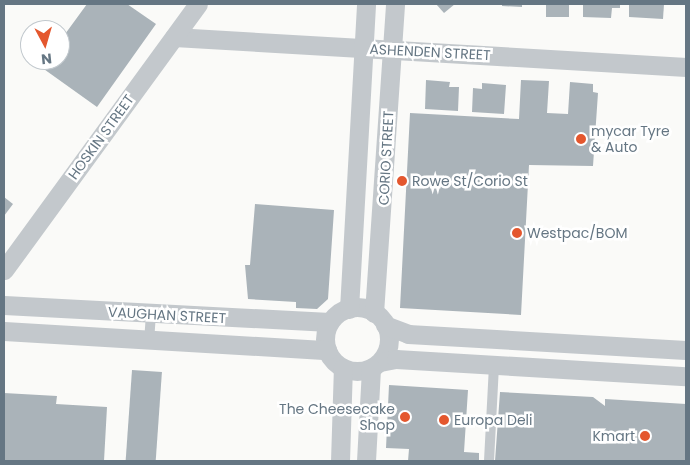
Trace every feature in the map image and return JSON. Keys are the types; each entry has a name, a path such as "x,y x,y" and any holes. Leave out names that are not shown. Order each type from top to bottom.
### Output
{"street":[{"name":"HOSKIN STREET","path":"4,270 198,4"},
{"name":"CORIO STREET","path":"349,309 366,4"},
{"name":"CORIO STREET","path":"380,319 395,4"},
{"name":"ASHENDEN STREET","path":"174,37 686,66"},
{"name":"VAUGHAN STREET","path":"4,305 330,322"},
{"path":"340,461 343,368 327,350 330,322 349,309 380,319 408,334 686,350"},
{"path":"366,461 375,365 388,348 380,319"},
{"name":"VAUGHAN STREET","path":"4,331 149,342 327,350"},
{"path":"343,368 375,365 494,365 686,376"}],"lane":[{"path":"30,333 33,307"},
{"path":"149,342 151,314"},
{"path":"489,461 494,365"}],"building":[{"path":"87,4 127,4 156,24 97,107 45,70 70,70 70,27"},
{"path":"436,4 455,4 444,13"},
{"path":"502,4 522,4 522,7 502,6"},
{"path":"546,4 569,4 569,17 546,17"},
{"path":"583,4 620,4 620,8 612,8 611,18 583,17"},
{"path":"629,4 664,4 663,19 629,17"},
{"path":"426,80 450,82 449,87 459,87 458,111 425,109"},
{"path":"521,80 549,81 547,113 568,114 570,82 593,84 593,92 598,93 593,166 529,165 521,315 400,308 410,113 519,119"},
{"path":"482,83 506,85 504,114 472,112 473,88 482,89"},
{"path":"4,197 13,204 4,216"},
{"path":"255,204 334,210 328,299 317,309 296,308 296,302 248,299 245,265 250,265"},
{"path":"132,370 162,372 156,461 126,461"},
{"path":"389,385 468,390 464,452 479,453 479,461 408,461 409,449 386,448"},
{"path":"500,392 593,397 605,406 605,399 686,404 686,461 495,461"},
{"path":"4,393 57,396 56,404 107,407 104,461 4,461"}],"place":[{"name":"mycar Tyre & Auto","path":"581,139"},
{"name":"Rowe St/Corio St","path":"402,181"},
{"name":"Westpac/BOM","path":"517,233"},
{"name":"The Cheesecake Shop","path":"405,417"},
{"name":"Europa Deli","path":"444,420"},
{"name":"Kmart","path":"645,436"}]}
